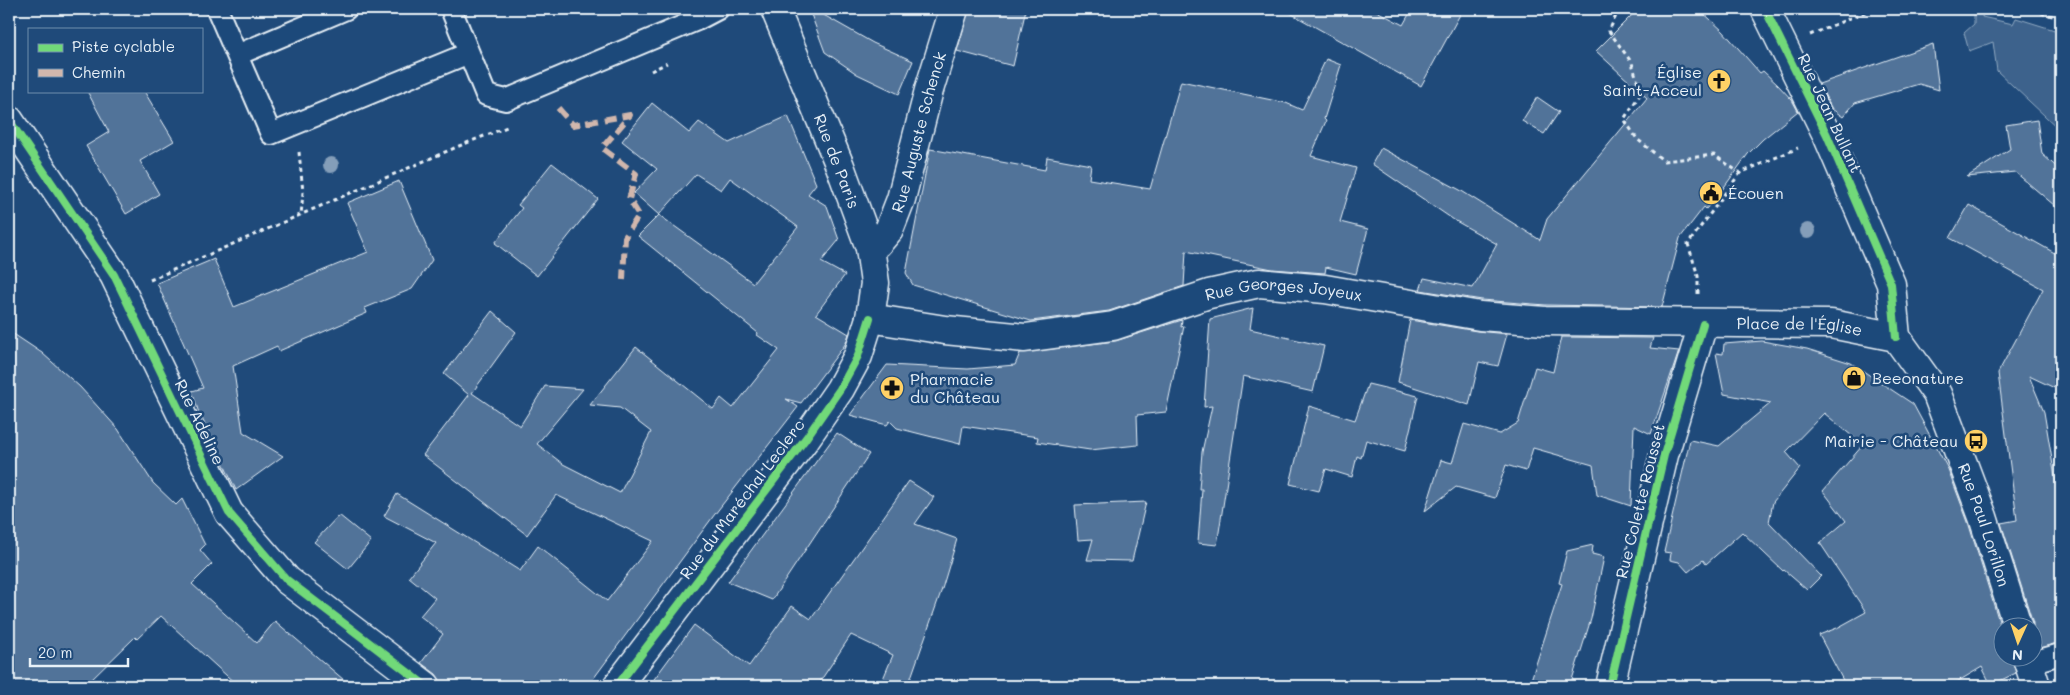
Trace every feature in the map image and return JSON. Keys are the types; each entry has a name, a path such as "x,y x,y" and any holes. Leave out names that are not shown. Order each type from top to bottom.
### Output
{"main road":[{"name":"Rue de Paris","path":"775,9 840,166 870,248 875,282 870,318"},
{"name":"Rue Auguste Schenck","path":"870,248 889,230 901,199 929,90 954,9"},
{"name":"Rue Jean Bullant","path":"1765,9 1827,135 1891,284 1896,337"},
{"name":"Rue Adeline","path":"9,120 114,275 229,513 287,580 426,686"},
{"name":"Rue Georges Joyeux","path":"870,318 945,330 1025,338 1113,326 1209,294 1259,283 1326,289 1480,316 1545,321 1703,324"},
{"name":"Rue du Maréchal Leclerc","path":"617,686 823,414 858,356 870,318"},
{"name":"Place de l'Église","path":"1703,324 1832,324 1896,337"},
{"name":"Rue Colette Rousset","path":"1610,686 1664,455 1703,324"},
{"name":"Rue Paul Lorillon","path":"1896,337 1937,394 1983,517 2015,618"}],"lane":[{"path":"217,9 271,134 469,54"},
{"path":"237,55 346,9"},
{"path":"451,9 486,94 506,100 697,20 718,9"},
{"path":"2031,669 2061,654"}],"path":[{"path":"1619,9 1609,31 1632,63 1641,93 1624,119 1637,139 1664,161 1714,154 1740,173"},
{"path":"1783,46 1872,9"},
{"path":"2034,9 2044,14 2061,18"},
{"path":"646,73 670,61"},
{"path":"296,124 303,192 301,216"},
{"path":"122,292 459,146 513,125"},
{"path":"1703,324 1698,306 1698,276 1688,244 1740,173 1827,135"}],"shaded area":[{"path":"1974,9 1984,10 1982,17 2013,24 2016,18 2061,32 2061,131 1997,71 1993,42 1969,51 1964,33 1974,24"}],"building":[{"path":"809,9 813,9 873,43 913,61 899,94 857,74 825,52"},
{"path":"969,9 1026,9 1013,66 957,51"},
{"path":"1283,9 1373,9 1403,25 1412,9 1463,9 1421,86"},
{"path":"1638,9 1699,9 1723,31 1760,73 1763,71 1778,85 1792,100 1798,111 1763,139 1748,154 1722,190 1706,209 1704,207 1680,238 1662,307 1546,305 1482,300 1420,290 1424,278 1473,288 1497,244 1454,220 1372,164 1381,148 1460,190 1540,240 1547,219 1647,98 1596,51"},
{"path":"1933,44 1939,90 1919,84 1855,103 1843,117 1832,109 1819,84"},
{"path":"1326,59 1341,65 1324,119 1326,121 1311,156 1356,168 1340,222 1368,229 1356,274 1326,267 1325,273 1272,269 1186,251 1184,286 1109,311 1031,321 913,285 906,273 930,149 1045,170 1047,157 1091,165 1089,179 1150,189 1181,81 1286,103 1302,110"},
{"path":"88,92 145,92 174,141 140,161 159,194 126,214 86,146 109,132"},
{"path":"1537,97 1559,112 1544,134 1522,121"},
{"path":"652,103 689,133 699,122 729,143 788,116 816,184 808,194 827,206 839,240 821,262 845,275 816,314 849,334 846,343 801,403 786,399 798,407 715,514 588,686 441,686 436,674 421,663 443,634 420,616 435,598 409,577 436,543 384,516 397,494 520,571 538,546 607,601 653,541 556,495 527,535 423,455 469,395 444,374 492,311 516,332 472,393 520,426 545,386 583,389 537,444 563,464 620,493 651,432 620,408 590,405 636,347 713,409 721,398 733,408 779,350 757,335 758,333 638,236 659,215 634,193 657,169 622,141","holes":["696,174 721,190 730,178 798,227 753,283 659,215"]},
{"path":"2037,120 2042,154 2061,171 2061,211 2015,172 1967,177 2010,149 2006,125"},
{"path":"552,163 598,199 537,276 495,243 522,208 518,205"},
{"path":"399,181 432,260 412,289 365,308 367,313 279,351 277,346 233,366 243,432 283,456 236,490 198,410 192,391 203,388 157,283 214,259 234,307 368,252 347,203"},
{"path":"1969,205 2061,255 2061,391 2029,376 2044,412 2061,513 2061,642 2042,647 2042,618 2031,618 2001,523 2017,520 1998,373 2043,289 1950,238"},
{"path":"1253,308 1250,329 1324,346 1313,392 1243,376 1217,545 1198,543 1202,489 1199,489 1202,452 1212,406 1204,407 1210,319"},
{"path":"1182,320 1181,327 1184,326 1166,412 1137,415 1138,445 1090,450 1037,442 1038,437 963,426 960,444 897,428 890,421 887,425 850,415 887,365 968,369 1015,365 1020,353 1115,341"},
{"path":"1410,320 1507,334 1498,366 1479,362 1469,405 1398,382"},
{"path":"9,331 42,353 80,387 118,429 153,483 176,505 182,499 205,545 200,550 212,564 192,584 257,643 275,621 351,686 238,686 161,616 137,639 135,637 85,686 9,686"},
{"path":"1561,337 1653,338 1650,348 1679,351 1651,434 1634,426 1631,506 1597,495 1593,465 1533,448 1526,471 1506,465 1495,498 1456,487 1425,511 1441,460 1452,463 1464,424 1500,434 1518,423 1535,367 1553,372"},
{"path":"1762,341 1807,349 1851,363 1913,404 1948,469 1968,522 1998,618 1992,618 1992,668 2015,668 2016,673 1991,685 1982,667 1950,686 1846,686 1819,635 1837,628 1866,612 1820,543 1846,521 1823,491 1863,445 1824,413 1786,452 1800,468 1773,502 1769,522 1821,576 1807,590 1783,571 1742,532 1706,564 1703,560 1688,572 1679,562 1670,560 1671,553 1664,552 1690,440 1719,446 1771,403 1724,394 1716,353 1723,354 1724,344"},
{"path":"1368,384 1418,396 1405,451 1366,440 1361,458 1357,456 1352,477 1326,469 1319,491 1290,484 1309,406 1355,420"},
{"path":"837,433 869,454 772,600 728,582"},
{"path":"909,481 934,497 915,524 957,539 942,589 908,686 880,686 893,655 851,635 817,686 649,686 694,625 749,666 792,606 811,619"},
{"path":"1146,502 1132,561 1087,560 1093,539 1078,540 1075,505"},
{"path":"339,515 371,541 348,569 314,542"},
{"path":"1593,545 1592,554 1604,557 1591,619 1570,686 1529,686 1562,584 1559,583 1567,551"}],"marked path":[{"path":"558,108 573,125 630,115 602,148 636,174 629,199 639,215 625,237 623,280"}],"cycle path":[{"path":"1765,9 1827,135 1891,284 1896,337"},
{"path":"9,120 114,275 229,513 287,580 426,686"},
{"path":"617,686 806,438 840,389 858,356 870,318"},
{"path":"1610,686 1664,455 1703,324"}],"place":[{"name":"Église Saint-Acceul","path":"1719,81"},
{"name":"Écouen","path":"1711,193"},
{"name":"Beeonature","path":"1854,378"},
{"name":"Pharmacie du Château","path":"892,388"},
{"name":"Mairie - Château","path":"1976,441"}]}
